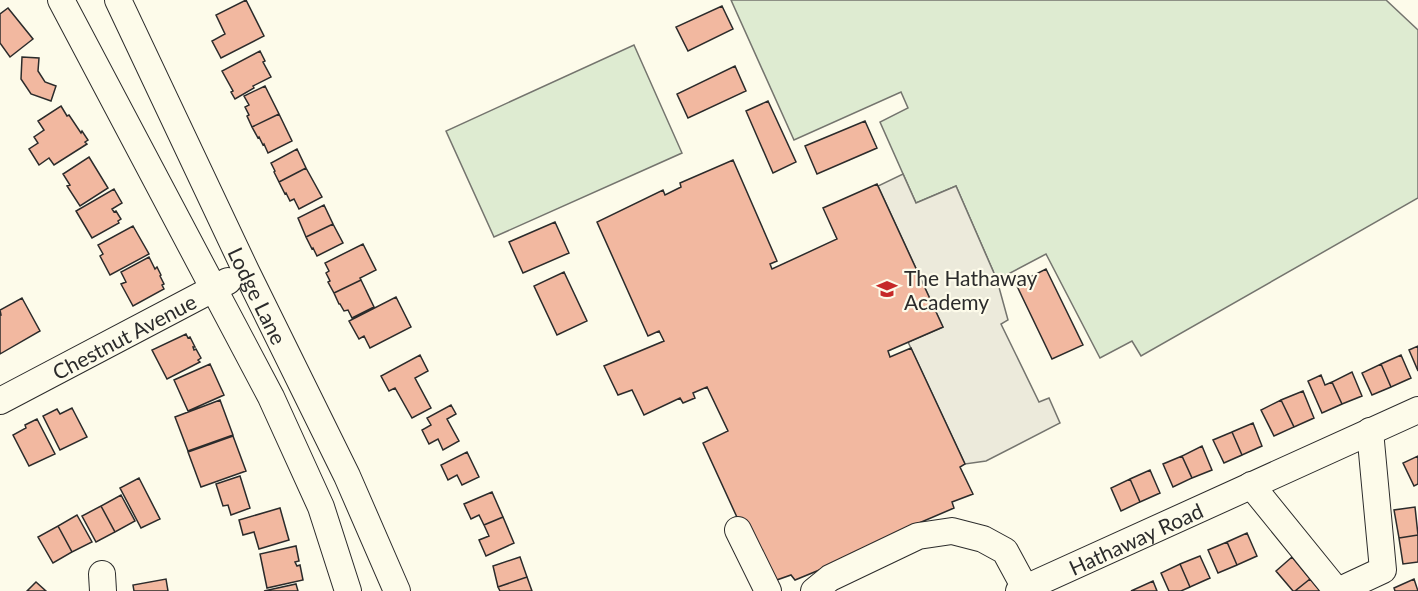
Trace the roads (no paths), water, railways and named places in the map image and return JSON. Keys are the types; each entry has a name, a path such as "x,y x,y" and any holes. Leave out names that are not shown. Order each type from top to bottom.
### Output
{"street":[{"path":"61,0 271,398 321,507 348,591"},
{"name":"Lodge Lane","path":"118,0 246,271 347,476 397,591"},
{"name":"Chestnut Avenue","path":"0,401 246,271"},
{"name":"Hathaway Road","path":"1022,590 1418,410"},
{"path":"1251,485 1338,591 1383,570 1370,431"},
{"path":"738,530 768,591"},
{"path":"813,591 830,578 918,536 952,531 983,539 1005,551 1022,590"}],"place":[{"name":"The Hathaway Academy","path":"887,289"}]}
